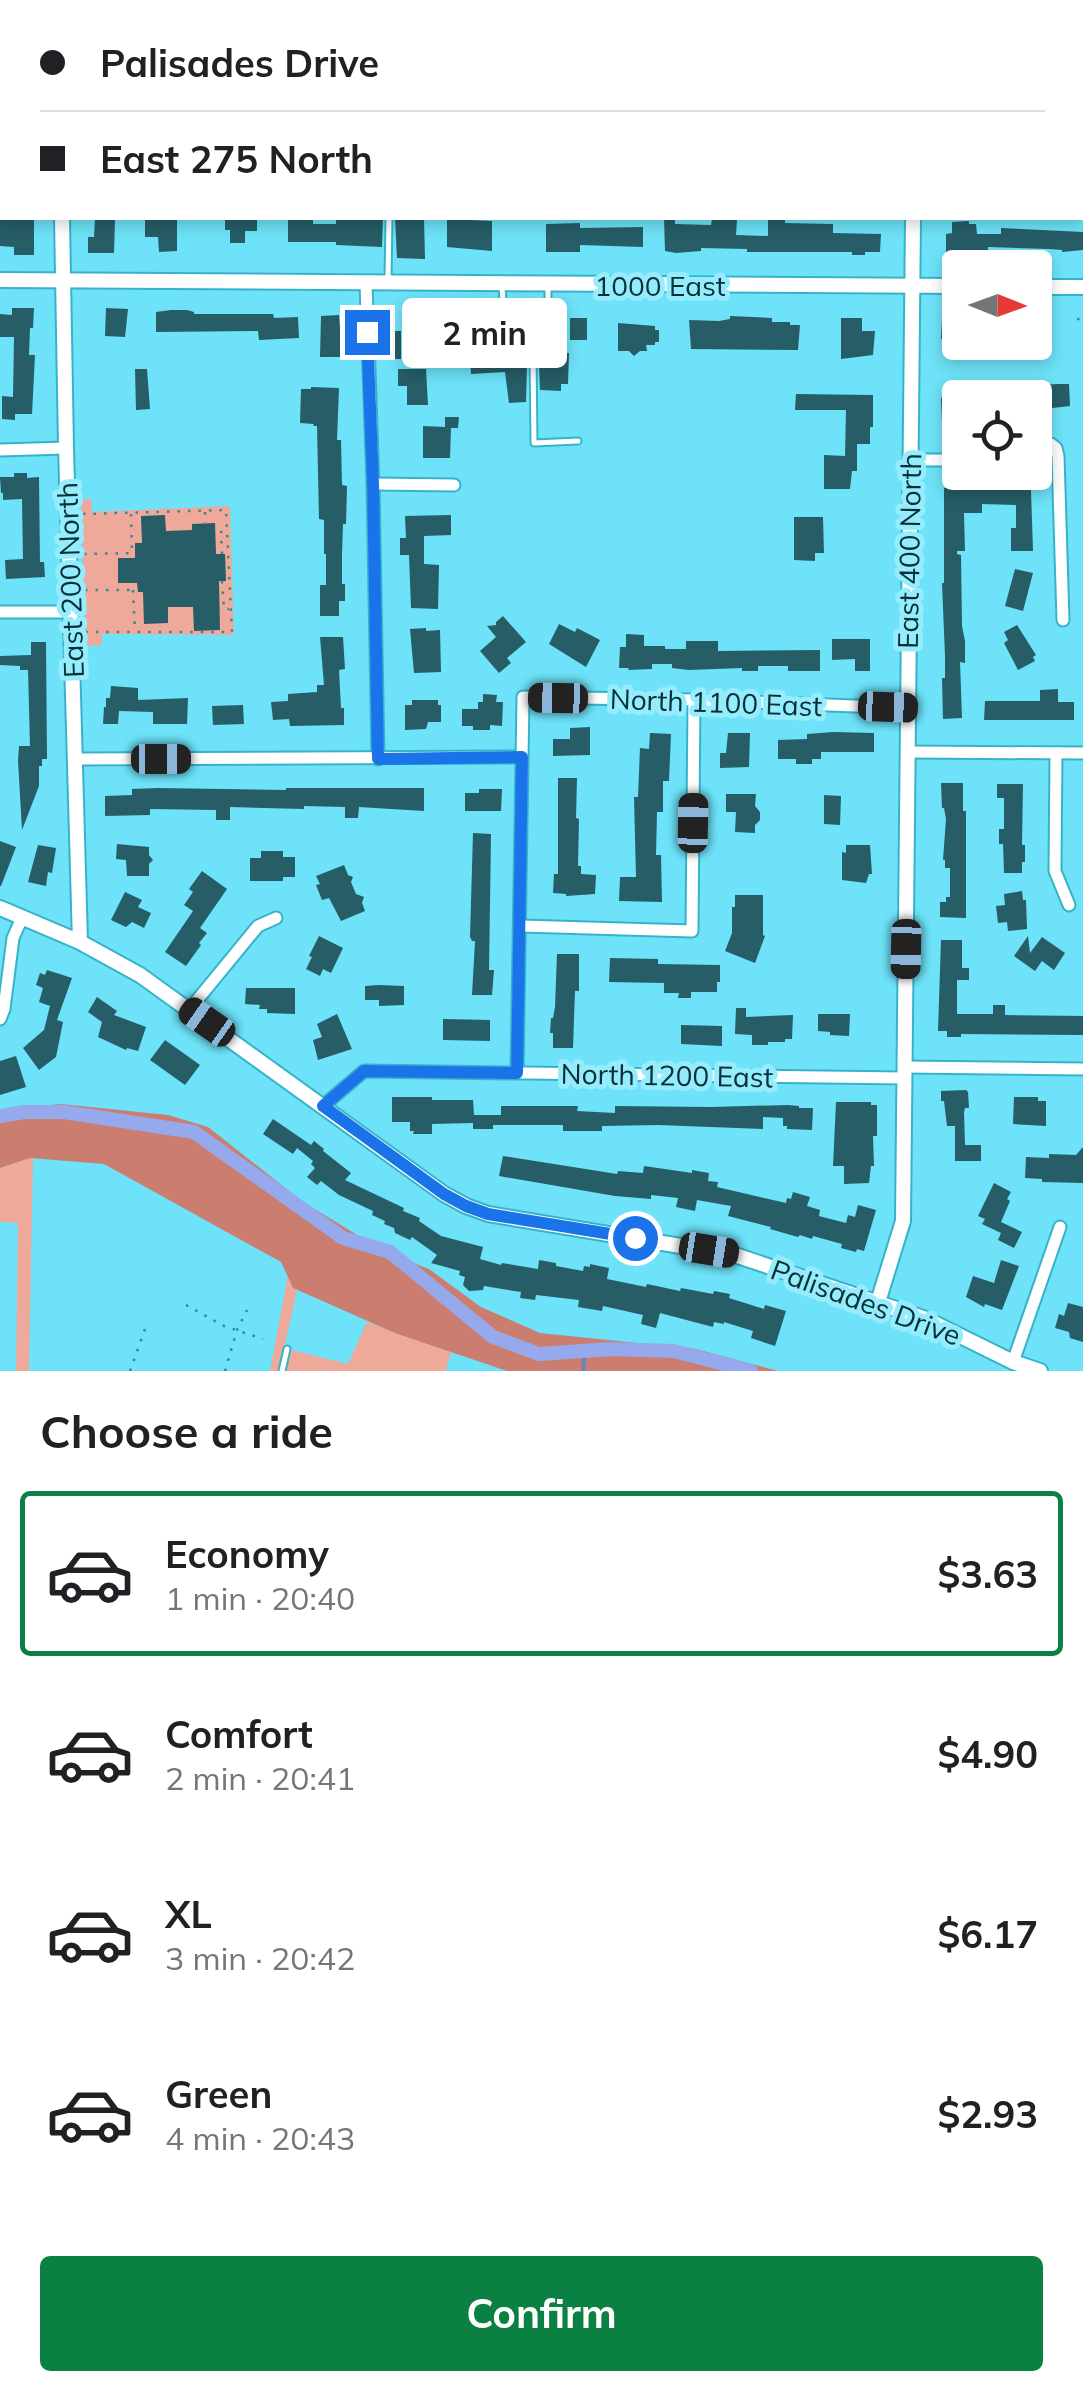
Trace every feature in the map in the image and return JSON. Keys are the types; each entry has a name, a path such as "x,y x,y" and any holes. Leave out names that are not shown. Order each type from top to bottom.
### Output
{"street":[{"name":"East 200 North","path":"62,220 80,942"},
{"name":"East 400 North","path":"878,1302 903,1221 913,220"},
{"name":"1000 East","path":"0,280 942,286"},
{"path":"366,284 378,759"},
{"path":"1052,287 1083,288"},
{"path":"1052,446 1056,448 1062,620"},
{"path":"0,450 66,448"},
{"path":"910,460 942,460"},
{"path":"373,484 454,485"},
{"path":"0,612 72,612"},
{"name":"North 1100 East","path":"522,757 524,697 908,708"},
{"path":"520,926 692,931 694,700"},
{"path":"908,752 1083,753"},
{"path":"1056,753 1055,871 1068,904"},
{"path":"76,759 522,757 517,1073"},
{"name":"Palisades Drive","path":"0,908 80,942 140,975 466,1206 488,1214 735,1254 878,1302 1040,1371"},
{"path":"0,1019 13,938 22,918"},
{"path":"189,1010 258,926 276,918"},
{"name":"North 1200 East","path":"323,1106 364,1071 904,1072 1083,1068"},
{"path":"1012,1362 1060,1227"}],"lane":[{"path":"388,284 389,220"},
{"path":"502,284 505,330 533,355"},
{"path":"548,284 548,334 533,355 534,443 578,442"},
{"path":"282,1371 287,1349"}],"path":[{"path":"205,510 205,523"},
{"path":"82,514 226,510 232,632 85,632"},
{"path":"82,554 133,553 130,512"},
{"path":"222,554 222,532 227,531"},
{"path":"222,581 224,610 231,610"},
{"path":"84,590 135,590 135,632"},
{"path":"186,1305 263,1340"},
{"path":"225,1371 247,1310"},
{"path":"130,1371 146,1329"}],"shaded area":[{"path":"81,499 91,499 92,512 230,506 234,635 102,634 102,645 85,646"},
{"path":"61,1104 168,1115 208,1127 303,1202 385,1252 429,1269 481,1307 540,1333 696,1349 778,1371 507,1371 395,1333 293,1288 281,1262 104,1164 30,1158 0,1168 0,1110"},
{"path":"30,1158 29,1371 16,1371 18,1223 0,1222 0,1168"},
{"path":"288,1275 297,1290 279,1371 270,1371"},
{"path":"367,1322 451,1352 446,1371 286,1371 291,1350 348,1364"}],"building":[{"path":"0,220 34,220 34,255 14,255 14,247 0,246"},
{"path":"95,220 115,220 114,253 88,253 88,237 94,237"},
{"path":"145,220 177,220 177,251 159,252 158,237 145,237"},
{"path":"225,220 257,220 257,231 245,231 245,243 230,243 230,230 225,230"},
{"path":"288,220 336,224 336,220 383,220 382,247 288,242"},
{"path":"395,220 424,220 425,259 397,258"},
{"path":"447,220 492,221 492,251 447,247"},
{"path":"664,220 711,225 712,220 737,220 736,235 768,236 768,220 833,224 833,233 881,234 880,252 865,255 701,248 665,251"},
{"path":"952,222 976,224 977,234 1001,234 1001,228 1083,232 1083,250 946,250 946,234 952,233"},
{"path":"580,223 580,228 643,227 643,247 580,245 580,252 546,252 546,224"},
{"path":"12,308 34,308 29,355 35,355 32,414 15,414 15,420 2,419 2,396 13,397 14,337 0,337 0,314 12,315"},
{"path":"106,308 128,309 125,337 105,336"},
{"path":"156,312 298,317 299,338 259,340 258,331 156,332"},
{"path":"339,315 343,357 320,357 321,316"},
{"path":"730,316 772,318 772,322 800,325 798,350 691,349 689,320 719,321"},
{"path":"570,318 587,318 587,340 570,340"},
{"path":"841,318 862,318 862,331 875,331 873,355 841,359"},
{"path":"409,320 437,320 437,340 409,339"},
{"path":"618,323 655,326 659,342 646,345 647,351 634,356 629,351 618,351"},
{"path":"385,331 401,331 401,359 385,359"},
{"path":"502,337 502,342 514,347 515,365 527,365 526,402 509,403 505,372 471,374 469,345"},
{"path":"542,353 569,353 568,384 561,384 561,391 540,390"},
{"path":"135,369 147,369 150,409 136,410"},
{"path":"398,369 426,369 428,405 407,405 407,386 398,386"},
{"path":"1069,384 1070,406 1052,408 1052,385"},
{"path":"339,388 337,440 341,440 342,485 347,486 342,554 345,601 339,601 339,616 320,616 326,554 324,520 319,519 317,426 300,423 301,389"},
{"path":"796,394 873,395 870,444 857,444 857,471 852,471 850,489 824,489 824,455 845,456 846,410 795,410"},
{"path":"445,417 459,417 458,428 451,428 450,458 423,458 423,426 445,427"},
{"path":"14,473 39,477 40,562 44,562 45,577 6,579 5,560 23,559 22,499 3,500 1,493 0,477 14,477"},
{"path":"944,490 1031,490 1033,551 1011,551 1016,505 982,504 982,513 964,513 965,551 957,551 961,555 965,641 965,663 960,662 962,718 943,719"},
{"path":"165,515 166,531 192,530 192,524 215,523 216,554 225,554 226,581 219,581 220,630 194,631 193,607 168,607 168,623 144,624 143,592 138,592 137,583 118,583 118,558 135,558 135,543 142,543 141,516"},
{"path":"451,515 451,535 424,536 424,564 439,565 438,609 411,608 409,555 400,555 400,538 406,538 405,516"},
{"path":"794,517 823,517 824,553 815,553 815,561 794,560"},
{"path":"1015,569 1033,573 1023,611 1005,606"},
{"path":"503,616 526,642 507,658 511,663 499,673 480,651 496,637 487,626 496,625"},
{"path":"559,624 600,640 586,667 549,644"},
{"path":"1017,625 1036,655 1035,661 1018,670 1004,643 1008,640 1004,632"},
{"path":"410,629 440,630 441,672 414,673"},
{"path":"626,634 644,635 644,646 665,649 686,649 686,641 718,641 718,651 820,650 820,671 788,671 788,666 758,666 758,671 689,670 672,668 672,664 628,670 619,668 620,647 626,647"},
{"path":"320,637 343,637 345,669 339,670 344,725 290,726 289,719 273,720 271,702 288,701 288,694 317,692 317,685 324,685"},
{"path":"832,639 870,639 870,671 855,671 855,659 832,660"},
{"path":"31,642 46,642 47,759 42,759 39,766 39,786 22,830 18,761 19,746 30,746 28,670 0,665 0,656 31,655"},
{"path":"111,686 138,688 138,700 188,698 187,724 153,724 153,712 119,711 118,724 103,724"},
{"path":"1058,689 1058,702 1074,702 1074,720 984,720 985,701 1040,701 1040,690"},
{"path":"483,694 497,695 496,702 503,702 502,726 473,730 473,726 462,726 462,709 478,709"},
{"path":"412,700 438,700 441,722 428,722 426,729 405,730 405,705 412,705"},
{"path":"243,705 244,724 213,725 212,706"},
{"path":"590,727 590,755 553,756 553,739 570,739 570,728"},
{"path":"650,733 671,734 669,781 663,781 663,812 657,812 656,855 661,855 662,902 619,901 620,877 636,877 634,797 638,797 640,748 649,749"},
{"path":"728,733 750,733 749,767 720,768 720,753 726,753"},
{"path":"874,733 874,752 821,752 821,759 812,759 812,764 778,759 778,740 807,739 807,734"},
{"path":"558,778 577,778 578,866 581,874 596,875 595,894 553,893 554,874 558,874"},
{"path":"941,783 963,783 966,918 940,917 940,902 950,897 950,868 945,868 943,860 946,819"},
{"path":"997,784 1023,784 1022,873 1004,873 999,829 1004,829 1004,798 997,798"},
{"path":"424,788 424,811 359,807 358,818 345,818 345,807 230,807 230,820 216,820 216,810 150,809 150,815 105,816 105,796 132,795 132,789"},
{"path":"479,789 502,789 501,811 465,811 465,793 479,793"},
{"path":"726,794 756,794 760,820 755,833 735,832 736,812 726,812"},
{"path":"824,795 841,796 840,825 824,824"},
{"path":"473,833 491,834 492,995 472,995"},
{"path":"0,841 16,847 1,886 0,886"},
{"path":"117,844 149,847 153,860 149,876 127,876 126,860 116,859"},
{"path":"38,845 56,848 46,886 28,882"},
{"path":"846,845 870,845 872,874 866,883 842,880 842,852 846,853"},
{"path":"261,851 283,851 283,857 295,857 295,877 250,881 250,858 261,858"},
{"path":"344,865 353,877 356,894 364,897 365,911 341,921 329,898 322,900 316,876"},
{"path":"202,871 227,889 200,928 207,933 186,966 165,952 193,911 184,905 193,892 189,889"},
{"path":"1022,891 1027,929 1008,931 1007,922 998,923 996,906 1005,905 1004,894"},
{"path":"125,892 142,900 138,907 151,913 144,928 132,922 126,927 111,920"},
{"path":"735,895 763,895 765,936 755,963 725,951 732,933"},
{"path":"319,936 343,948 331,973 323,969 320,976 306,969"},
{"path":"1028,936 1030,953 1042,937 1065,953 1054,970 1042,961 1035,971 1014,956"},
{"path":"941,940 962,940 962,968 969,968 969,980 957,980 957,1014 993,1014 993,1005 1005,1005 1005,1015 1083,1016 1083,1035 947,1037 947,1031 938,1031"},
{"path":"557,954 579,954 573,1048 553,1048 550,1033"},
{"path":"610,958 720,965 720,982 717,992 691,992 691,998 678,998 679,993 664,993 664,983 609,982"},
{"path":"47,970 72,978 57,1020 63,1022 56,1057 39,1070 23,1048 44,1030 50,1006 39,1002 43,988 36,985 40,973 45,975"},
{"path":"365,986 404,986 404,1005 379,1006 379,1000 365,1000"},
{"path":"246,988 295,988 295,1014 267,1013 267,1009 259,1009 260,1005 245,1004"},
{"path":"97,997 117,1011 114,1015 146,1027 138,1051 126,1050 98,1037 102,1022 88,1012"},
{"path":"736,1008 746,1008 746,1017 793,1015 792,1039 752,1045 752,1035 735,1034"},
{"path":"337,1014 352,1049 318,1060 313,1040 322,1037 317,1024"},
{"path":"818,1014 850,1014 849,1036 818,1031"},
{"path":"443,1019 490,1020 490,1041 443,1040"},
{"path":"681,1025 722,1026 722,1046 681,1044"},
{"path":"165,1040 200,1065 185,1085 150,1060"},
{"path":"16,1056 26,1087 0,1095 0,1061"},
{"path":"966,1090 969,1108 964,1112 965,1145 981,1145 981,1161 955,1161 955,1126 947,1126 941,1101 941,1091"},
{"path":"392,1097 473,1100 474,1115 501,1115 501,1106 578,1106 577,1111 615,1113 615,1106 788,1105 813,1108 812,1130 787,1129 783,1118 763,1117 763,1129 658,1125 563,1131 563,1125 493,1125 493,1129 473,1129 473,1123 432,1124 432,1134 413,1134 410,1122 392,1122"},
{"path":"1014,1097 1046,1101 1046,1126 1013,1124"},
{"path":"836,1102 877,1105 874,1166 869,1183 844,1184 844,1166 833,1166"},
{"path":"273,1119 311,1145 314,1141 324,1149 351,1173 345,1180 404,1208 441,1236 483,1247 480,1259 538,1269 539,1260 583,1271 590,1264 609,1268 607,1279 646,1287 647,1284 680,1291 681,1288 730,1294 729,1298 764,1309 765,1305 786,1311 775,1346 751,1338 753,1331 724,1322 714,1322 713,1327 660,1313 656,1328 641,1324 643,1315 603,1306 602,1311 578,1307 579,1300 536,1295 535,1300 520,1298 521,1292 484,1286 483,1290 469,1291 463,1285 465,1277 459,1275 460,1271 431,1263 437,1255 412,1237 410,1240 395,1233 394,1228 372,1215 373,1211 307,1177 315,1168 313,1161 297,1148 293,1154 263,1134"},
{"path":"1083,1147 1083,1183 1025,1178 1026,1157 1076,1155"},
{"path":"503,1156 617,1174 643,1173 644,1166 709,1173 708,1181 718,1182 717,1187 786,1203 793,1192 810,1197 807,1206 820,1210 819,1216 846,1223 848,1215 855,1217 858,1205 876,1210 864,1251 856,1252 841,1248 842,1244 813,1236 798,1237 728,1216 731,1206 697,1200 695,1211 676,1207 678,1198 615,1196 499,1176"},
{"path":"994,1183 1011,1192 1001,1222 1022,1232 1014,1248 998,1240 1001,1233 982,1224 985,1219 978,1216"},
{"path":"1001,1260 1019,1266 1002,1310 985,1304 984,1307 966,1297 973,1276 994,1283"},
{"path":"1068,1303 1083,1307 1083,1342 1055,1328"}],"waterway":[{"path":"0,1116 64,1112 194,1132 343,1238 390,1252 493,1337 539,1354 612,1349 674,1351 751,1371"},
{"path":"583,1371 585,1351"}],"route":[{"path":"367,332 378,759 522,757 517,1073 364,1071 323,1106 466,1206 488,1214 635,1238"}]}
